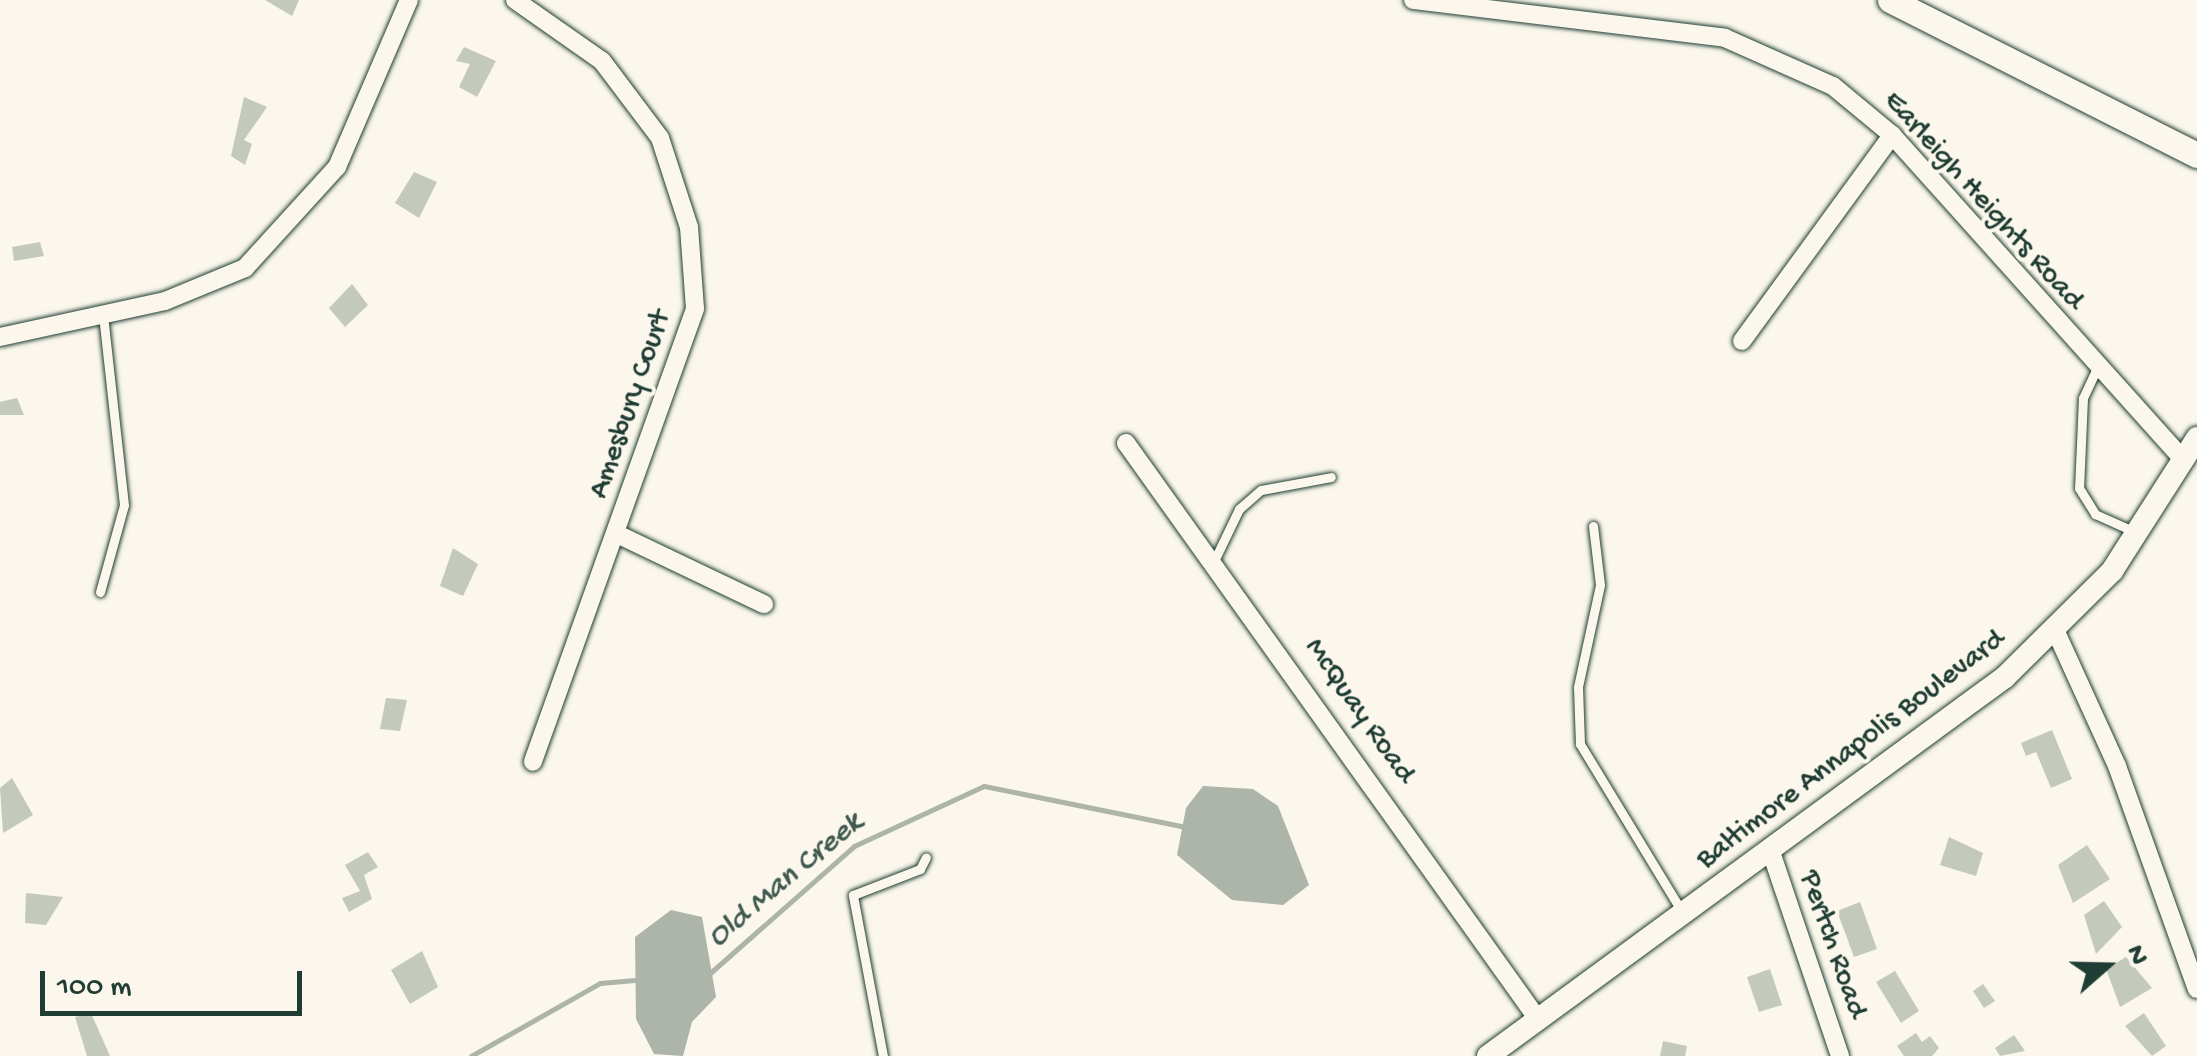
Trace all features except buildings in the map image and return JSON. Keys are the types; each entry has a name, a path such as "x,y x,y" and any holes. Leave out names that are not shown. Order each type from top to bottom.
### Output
{"main road":[{"path":"1890,0 2197,156"},
{"name":"Baltimore Annapolis Boulevard","path":"1488,1056 1771,852 2056,632 2139,533 2197,438"}],"street":[{"path":"0,337 103,314 245,268 337,167 409,0"},
{"name":"Amesbury Court","path":"515,0 602,61 660,138 690,226 695,309 533,762"},
{"name":"Earleigh Heights Road","path":"1413,0 1726,38 1834,86 1892,135 2097,368 2184,460"},
{"path":"1742,340 1892,135"},
{"name":"McQuay Road","path":"1126,443 1536,1018"},
{"path":"617,534 764,604"},
{"path":"2056,632 2117,766 2197,989"},
{"name":"Pertch Road","path":"1771,852 1840,1056"}],"lane":[{"path":"100,592 124,505 103,314"},
{"path":"2097,368 2083,398 2078,488 2095,514 2139,533"},
{"path":"1213,562 1239,509 1260,490 1331,477"},
{"path":"1593,526 1600,585 1578,688 1580,744 1684,914"},
{"path":"883,1056 853,894 920,869 926,858"}],"shaded area":[{"path":"1203,786 1253,789 1278,806 1309,885 1283,905 1232,900 1177,855 1186,808"},
{"path":"671,910 702,917 716,997 692,1022 683,1056 654,1054 636,1019 635,937"}],"waterway":[{"name":"Old Man Creek","path":"709,974 854,846 984,786 1186,827"},
{"name":"Old Man Creek","path":"471,1056 600,983 638,980"}]}
